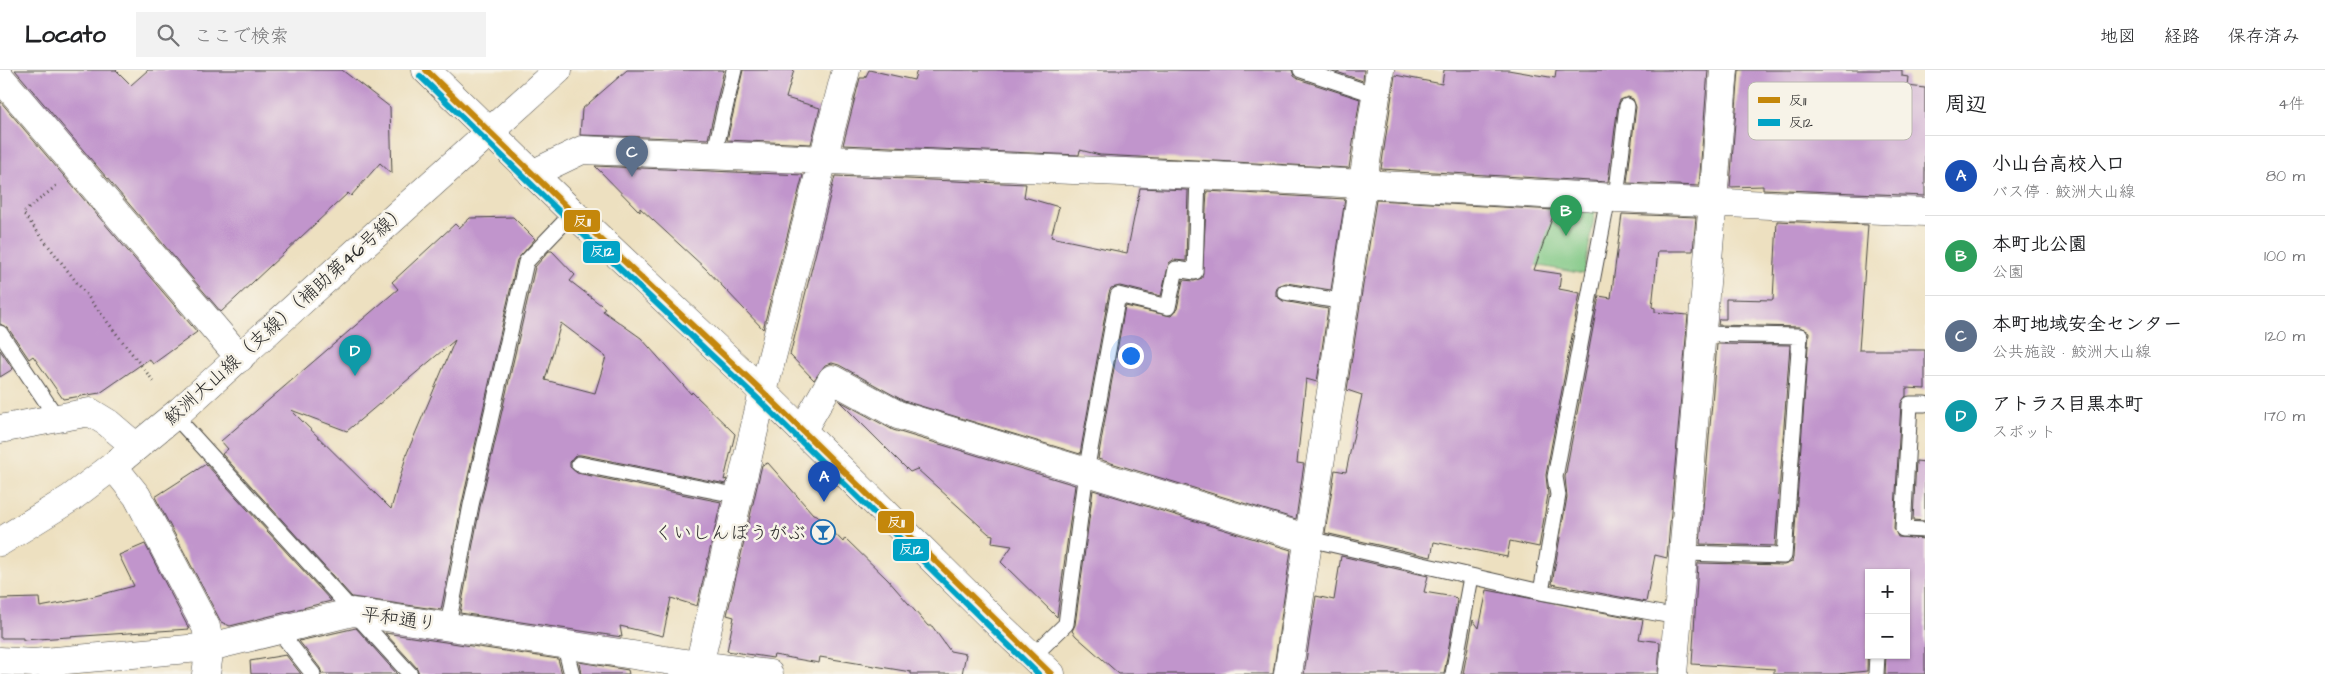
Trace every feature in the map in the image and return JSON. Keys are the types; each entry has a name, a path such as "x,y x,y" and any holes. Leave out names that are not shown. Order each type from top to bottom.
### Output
{"street":[{"path":"426,70 573,214 763,392 1042,666"},
{"name":"鮫洲大山線（支線）（補助第46号線）","path":"0,542 71,498 174,415 240,358 488,131 558,70"},
{"path":"697,670 740,496 763,392 846,70"},
{"path":"1673,674 1685,553 1724,70"},
{"path":"0,77 240,358"},
{"path":"1288,674 1378,82"},
{"path":"532,174 582,150 1198,175 1611,198 1925,212"},
{"path":"802,431 832,379 898,415 1309,539"},
{"path":"0,429 90,412 108,423 136,447"},
{"path":"113,466 137,496 206,627 210,647 206,674"},
{"name":"平和通り","path":"0,661 33,664 210,647 352,612 564,644 697,670 768,674"}],"lane":[{"path":"714,155 734,70"},
{"path":"1301,70 1378,82"},
{"path":"1541,592 1558,494 1555,477 1604,217 1611,198 1627,106"},
{"path":"1042,666 1066,624 1086,472 1118,295 1168,307 1176,269 1195,272 1198,175"},
{"path":"448,625 471,505 526,262 573,214"},
{"path":"1285,292 1345,302"},
{"path":"0,333 57,418"},
{"path":"1685,553 1784,556 1800,336 1703,334"},
{"path":"1925,404 1910,404 1903,529 1925,530"},
{"path":"174,415 410,674"},
{"path":"580,464 740,496"},
{"path":"1309,539 1541,592 1678,617"},
{"path":"1453,674 1471,577"},
{"path":"279,631 313,674"},
{"path":"564,644 572,674"},
{"path":"1876,674 1877,659"}],"path":[{"path":"77,169 23,213 154,382"}],"green space":[{"path":"1547,203 1596,207 1584,274 1535,265"}],"building":[{"path":"15,70 116,70 131,85 148,70 342,70 390,107 392,174 380,163 351,196 348,193 221,312"},
{"path":"627,70 724,70 708,139 580,135 582,109"},
{"path":"743,70 794,70 786,98 820,108 811,144 727,140"},
{"path":"869,70 914,80 917,70 1292,70 1294,76 1298,79 1360,99 1349,168 1100,155 1080,150 1079,155 843,145 860,78 865,78"},
{"path":"1331,70 1364,70 1363,81"},
{"path":"1444,70 1508,70 1555,78 1556,70 1708,70 1699,186 1627,183 1636,107 1633,99 1628,97 1620,100 1618,105 1608,182 1381,169 1395,75 1442,84"},
{"path":"1739,70 1902,70 1902,76 1908,77 1907,82 1748,82 1748,140 1912,140 1912,87 1925,88 1925,196 1763,189 1763,186 1730,187"},
{"path":"0,101 197,332 153,364 149,359 100,393 63,399 33,356 29,359 8,328 0,324"},
{"path":"595,166 803,175 763,329 706,269 640,208 640,212"},
{"path":"835,176 1026,184 1024,197 1059,207 1051,237 1127,253 1140,188 1188,190 1186,261 1173,260 1169,263 1161,296 1120,286 1111,288 1080,454 904,401 832,363 825,365 814,380 790,355"},
{"path":"1207,191 1345,199 1331,290 1286,283 1278,286 1276,291 1276,296 1283,301 1328,309 1317,382 1306,379 1297,463 1304,464 1296,519 1098,459 1125,306 1171,316 1177,309 1183,280 1194,281 1202,278"},
{"path":"1376,200 1555,210 1534,270 1561,274 1559,289 1580,293 1546,475 1548,495 1539,547 1510,541 1507,557 1434,542 1431,557 1325,533 1335,470 1346,472 1362,395 1347,390"},
{"path":"1622,214 1696,217 1693,251 1658,251 1652,307 1655,308 1655,312 1688,315 1667,558 1655,555 1646,602 1552,584 1567,497 1565,477 1599,296 1611,298"},
{"path":"513,217 535,239 517,260 462,503 441,610 352,597 222,454 228,449 221,441 398,289 392,282 455,224 459,228 470,218","holes":["455,340 407,453 391,509 291,410 347,431"]},
{"path":"1777,221 1868,225 1859,350 1925,350 1925,389 1906,388 1906,396 1901,403 1894,528 1898,537 1925,539 1925,674 1885,674 1886,659 1910,659 1910,569 1865,569 1865,659 1867,659 1867,671 1838,674 1774,674 1774,669 1692,664 1698,563 1784,565 1792,562 1809,332 1800,327 1718,325 1719,319 1726,319 1726,299 1773,300"},
{"path":"549,251 552,251 575,275 570,281 605,308 603,311 641,338 691,394 692,392 735,434 724,480 727,479 726,484 581,455 576,455 570,462 570,467 577,473 721,502 697,606 671,598 663,636 620,626 622,637 460,613 480,507 535,267","holes":["561,323 606,357 595,393 545,380"]},
{"path":"1717,344 1790,345 1775,546 1700,544"},
{"path":"0,350 13,369 0,377"},
{"path":"838,400 893,430 1075,485 1057,617 1001,562 1012,546 992,543 993,535 989,534 917,469 910,472"},
{"path":"1916,461 1925,462 1925,521 1913,520"},
{"path":"768,463 813,514 817,515 843,542 845,538 888,580 928,626 932,626 950,651 966,654 962,674 911,674 911,672 820,657 819,663 774,655 773,658 727,651 734,617 727,615 762,465"},
{"path":"206,464 331,601 230,626 221,622 155,497"},
{"path":"1093,490 1291,550 1273,674 1119,674 1076,636 1072,631 1075,625"},
{"path":"145,544 189,629 23,640 23,638 0,638 0,599 39,598 40,607 83,599 134,586 119,555"},
{"path":"1341,556 1428,576 1424,592 1454,597 1457,600 1444,674 1304,674 1316,596 1334,600"},
{"path":"1487,590 1643,620 1639,639 1660,642 1658,674 1463,674 1473,620 1479,628"},
{"path":"356,628 397,674 322,674 320,668 299,641"},
{"path":"385,633 558,659 562,674 419,674 417,668"},
{"path":"286,655 301,674 251,674 250,661"},
{"path":"579,662 628,670 629,674 581,674"}],"transit line":[{"name":"反11","path":"426,70 573,213 763,392 1051,674"},
{"name":"反12","path":"420,76 567,219 757,398 1038,674"}],"place":[{"name":"本町地域安全センター","path":"632,177"},
{"name":"本町北公園","path":"1566,236"},
{"name":"アトラス目黒本町","path":"355,376"},
{"name":"小山台高校入口","path":"824,502"},
{"name":"くいしんぼうがぶ","path":"823,532"}]}
